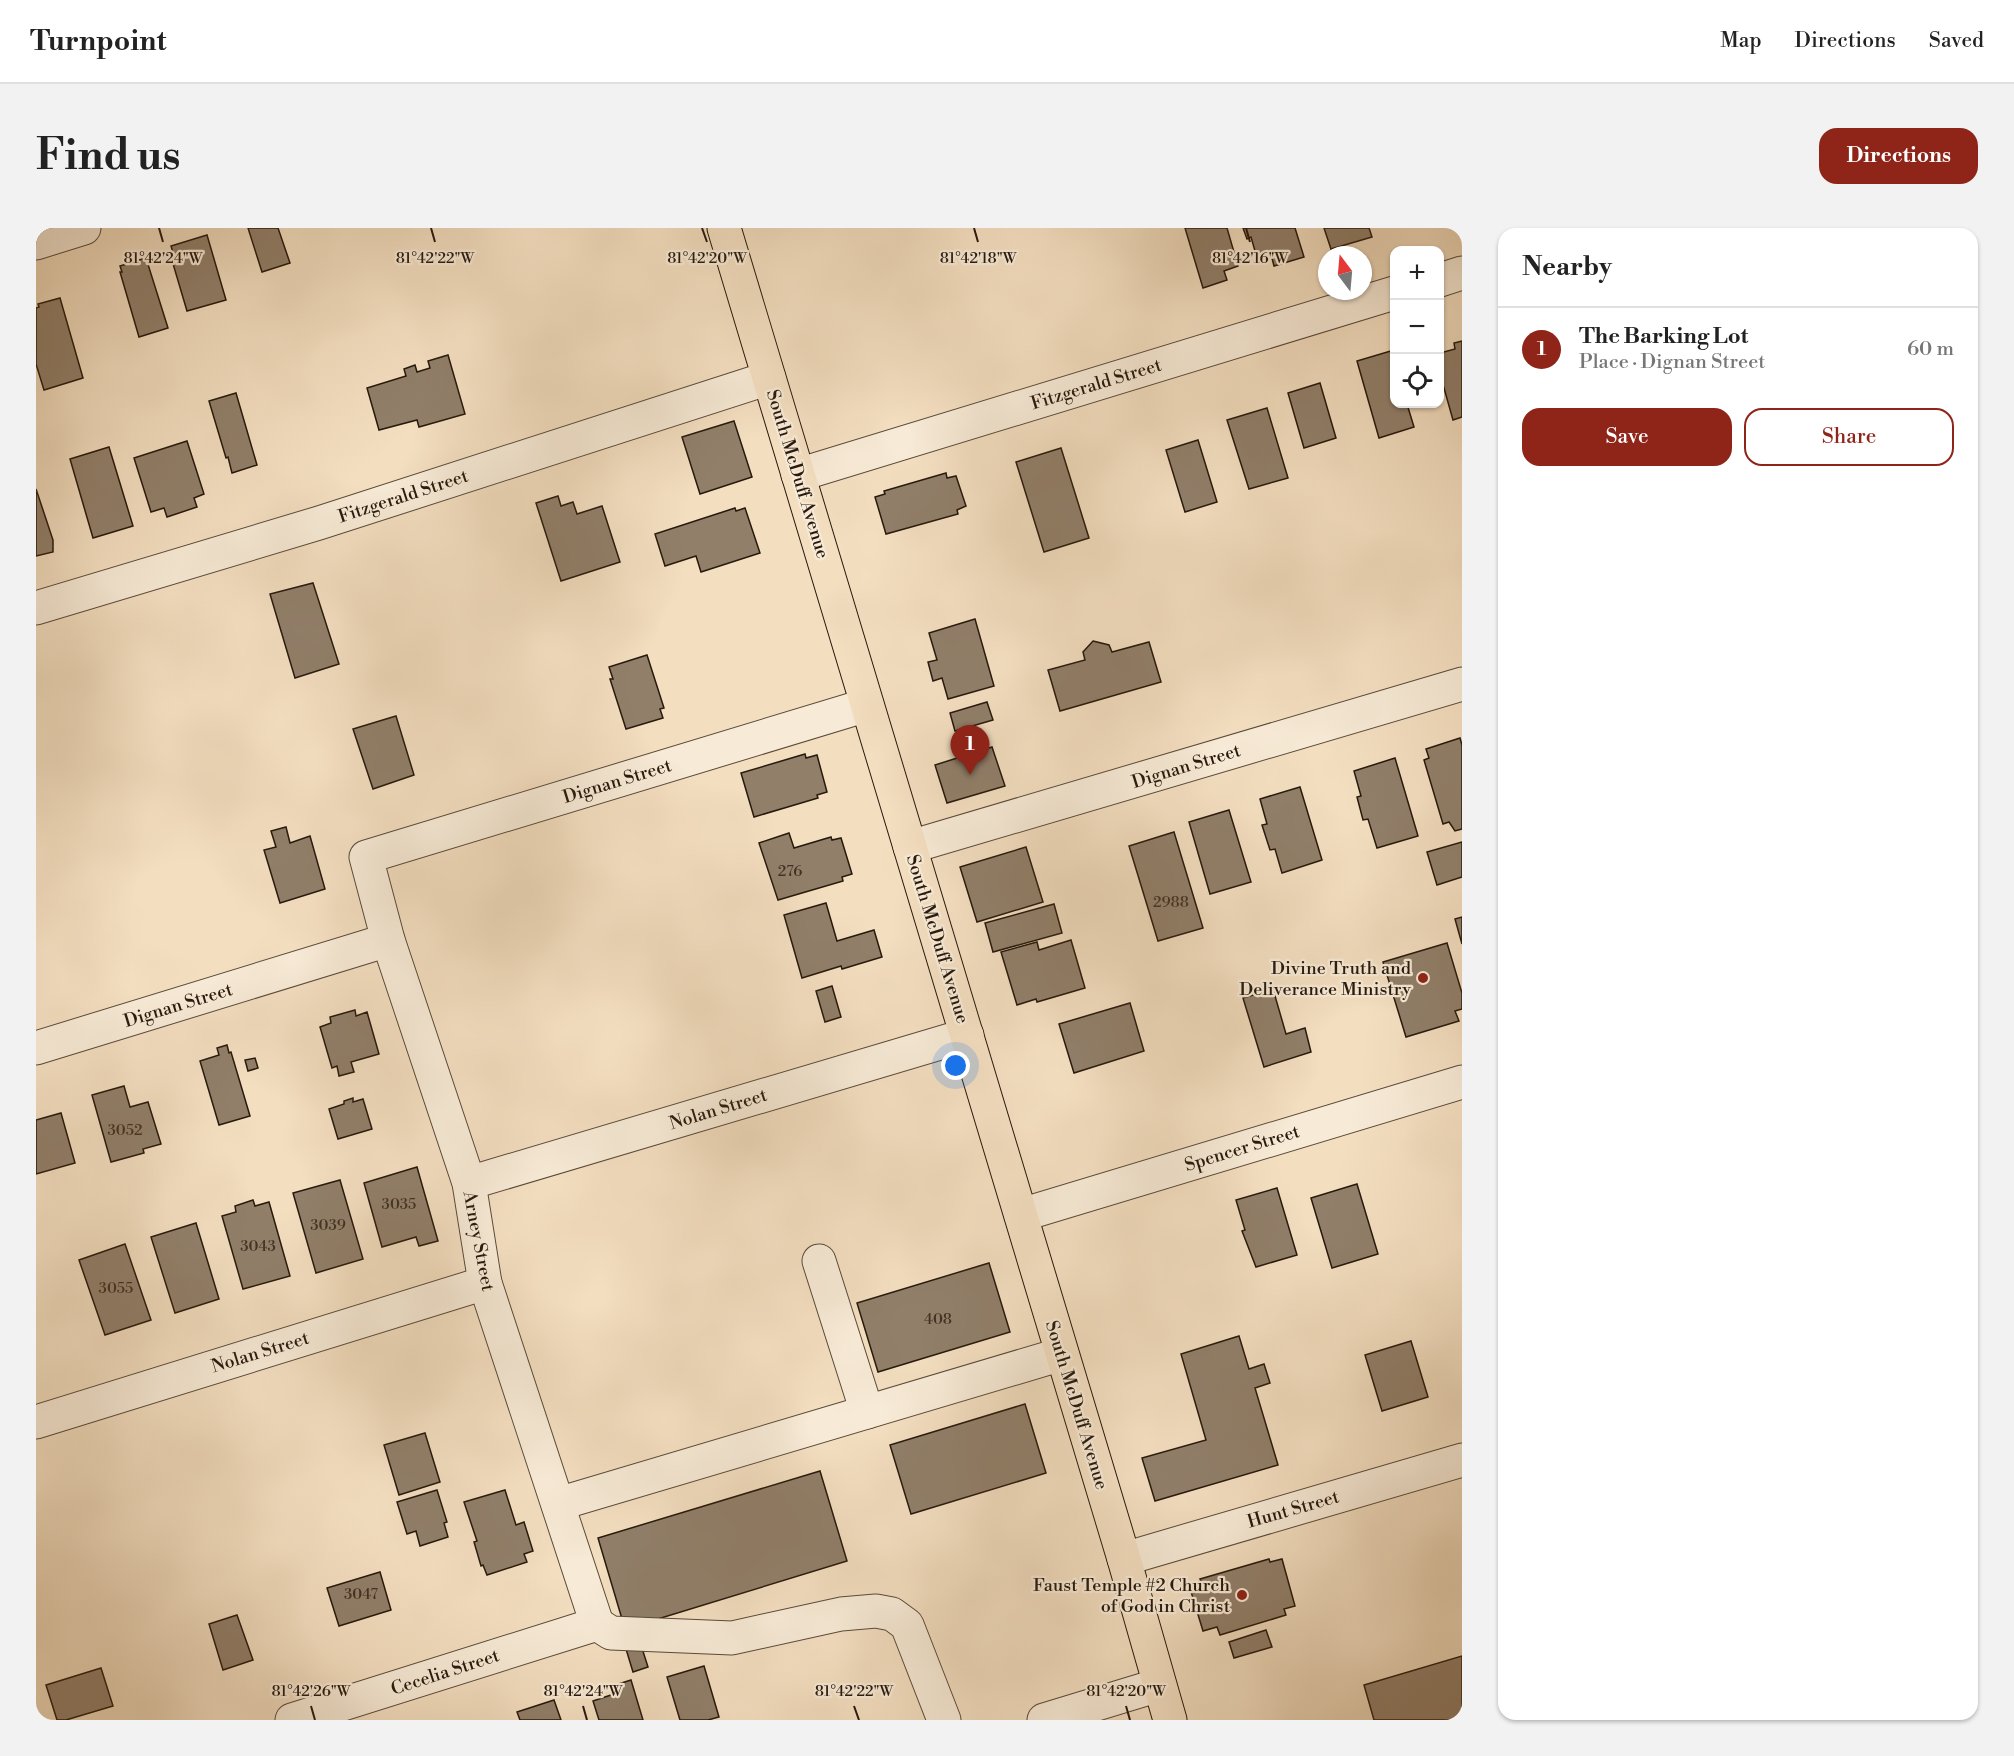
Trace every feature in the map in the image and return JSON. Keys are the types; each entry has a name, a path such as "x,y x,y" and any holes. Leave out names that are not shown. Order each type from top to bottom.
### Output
{"main road":[{"name":"South McDuff Avenue","path":"724,228 1124,1559 1170,1720"}],"street":[{"path":"36,243 84,228"},
{"path":"1444,279 1462,273"},
{"name":"Fitzgerald Street","path":"798,475 1390,295"},
{"name":"Fitzgerald Street","path":"36,608 319,523 769,378"},
{"name":"Dignan Street","path":"910,847 1462,684"},
{"name":"Dignan Street","path":"366,857 867,705"},
{"name":"Arney Street","path":"366,857 388,940 469,1183 485,1283 597,1624"},
{"name":"Dignan Street","path":"36,1048 388,940"},
{"name":"Nolan Street","path":"469,1183 967,1035"},
{"name":"Spencer Street","path":"1021,1215 1462,1082"},
{"path":"819,1261 867,1412"},
{"name":"Nolan Street","path":"36,1422 485,1283"},
{"path":"558,1504 1062,1354"},
{"name":"Hunt Street","path":"1124,1559 1462,1460"},
{"path":"597,1624 611,1633 732,1638 841,1614 876,1611 892,1614 907,1625 944,1720"},
{"name":"Cecelia Street","path":"292,1720 597,1624"},
{"path":"1044,1720 1159,1685"}],"building":[{"path":"248,228 278,228 290,263 262,272"},
{"path":"1185,228 1227,228 1238,266 1224,271 1227,280 1203,288"},
{"path":"1243,228 1295,228 1304,257 1274,266 1271,254 1257,258 1251,237 1247,239"},
{"path":"1324,228 1369,228 1372,237 1341,246 1330,246"},
{"path":"207,235 226,300 187,311 171,257 174,256 171,246"},
{"path":"146,258 168,328 139,337 120,266"},
{"path":"60,298 83,378 44,390 36,364 36,308 39,307 38,304"},
{"path":"1462,341 1462,417 1453,420 1444,388 1444,352 1455,349 1454,343"},
{"path":"1390,351 1390,408 1408,408 1414,427 1379,438 1357,361"},
{"path":"448,355 465,414 419,427 417,420 379,430 367,388 406,376 404,369 415,365 417,372 430,368 428,361"},
{"path":"1320,383 1336,438 1304,448 1288,393"},
{"path":"236,393 257,465 232,473 209,401"},
{"path":"1267,408 1288,478 1249,489 1227,420"},
{"path":"734,421 752,477 700,494 682,437"},
{"path":"1198,440 1217,502 1185,512 1166,450"},
{"path":"187,441 204,494 194,498 197,507 167,517 164,508 151,512 134,458"},
{"path":"109,447 133,526 93,538 70,459"},
{"path":"1061,448 1089,538 1044,552 1016,462"},
{"path":"946,473 947,478 956,476 966,506 957,510 958,514 886,534 875,497 885,494 884,491"},
{"path":"36,489 53,540 53,552 36,556"},
{"path":"558,496 561,506 573,502 577,514 602,506 620,562 561,581 536,503"},
{"path":"735,508 736,511 745,508 760,553 701,572 696,556 665,566 655,534"},
{"path":"313,583 339,664 295,678 270,594"},
{"path":"975,619 994,686 948,699 942,678 933,681 928,662 937,660 929,633"},
{"path":"1093,641 1109,645 1112,652 1149,642 1161,682 1060,711 1048,670 1085,660 1083,652"},
{"path":"647,655 664,708 660,709 663,718 626,729 610,679 613,679 609,667"},
{"path":"987,702 993,720 955,731 950,713"},
{"path":"396,716 414,775 373,789 353,729"},
{"path":"1460,738 1462,745 1462,829 1455,831 1449,822 1443,824 1424,760 1429,758 1426,749"},
{"path":"992,747 1005,786 947,803 935,765"},
{"path":"805,754 806,758 817,755 827,792 817,795 818,798 754,817 741,773"},
{"path":"1395,758 1418,836 1377,848 1368,819 1363,820 1357,797 1361,796 1354,771"},
{"path":"1300,787 1322,860 1282,873 1275,849 1270,850 1262,825 1267,824 1260,799"},
{"path":"1229,810 1251,882 1210,894 1189,822"},
{"path":"286,827 290,843 310,836 325,889 280,903 264,850 276,847 271,831"},
{"path":"1174,832 1203,928 1158,941 1129,846"},
{"path":"789,833 794,848 831,837 832,840 841,838 852,874 842,877 843,881 778,900 759,843"},
{"path":"1462,842 1462,877 1437,885 1427,852"},
{"path":"1026,847 1043,902 977,922 960,867"},
{"path":"826,903 837,941 874,930 882,957 802,978 784,915"},
{"path":"1054,904 1062,933 993,952 985,923"},
{"path":"1462,917 1462,944 1455,919"},
{"path":"1071,940 1085,988 1037,1002 1036,999 1017,1005 1001,952 1037,942 1039,950"},
{"name":"Divine Truth and Deliverance Ministry","path":"1447,943 1462,993 1462,1009 1455,1011 1459,1021 1406,1037 1383,962"},
{"path":"832,986 841,1017 825,1022 816,991"},
{"path":"1273,989 1286,1034 1305,1028 1311,1052 1264,1067 1243,998"},
{"path":"1130,1003 1144,1051 1074,1073 1059,1024"},
{"path":"355,1010 356,1016 367,1012 379,1054 351,1062 354,1072 339,1076 337,1066 332,1068 320,1027 331,1023 330,1017"},
{"path":"227,1045 250,1116 219,1125 200,1061 219,1055 217,1048"},
{"path":"255,1058 258,1068 248,1071 245,1060"},
{"path":"124,1086 130,1107 148,1102 161,1144 143,1149 144,1153 111,1162 92,1095"},
{"path":"353,1098 353,1102 363,1099 372,1129 338,1139 329,1109"},
{"path":"61,1113 75,1163 36,1174 36,1120"},
{"path":"417,1167 438,1241 419,1246 416,1237 382,1247 364,1183"},
{"path":"340,1180 363,1259 316,1273 293,1193"},
{"path":"1357,1184 1378,1254 1332,1268 1311,1198"},
{"path":"1277,1188 1297,1255 1256,1267 1242,1231 1245,1230 1236,1200"},
{"path":"253,1200 255,1206 269,1202 290,1276 243,1289 222,1216 236,1212 235,1206"},
{"path":"196,1223 219,1299 175,1313 151,1237"},
{"path":"125,1244 151,1320 105,1335 79,1260"},
{"path":"989,1263 1010,1332 878,1372 857,1303"},
{"path":"1239,1336 1249,1369 1264,1364 1270,1383 1255,1388 1278,1465 1155,1501 1142,1458 1206,1440 1181,1354"},
{"path":"1411,1341 1428,1397 1382,1411 1365,1355"},
{"path":"1025,1404 1046,1473 911,1514 890,1445"},
{"path":"425,1433 440,1482 399,1495 384,1445"},
{"path":"820,1471 847,1561 625,1629 598,1538"},
{"path":"437,1490 447,1522 444,1523 448,1537 420,1546 416,1531 407,1534 397,1502"},
{"path":"505,1490 516,1525 524,1522 533,1551 524,1554 527,1562 487,1575 483,1565 481,1566 474,1542 477,1541 464,1502"},
{"name":"Faust Temple #2 Church of God in Christ","path":"1269,1559 1270,1562 1282,1559 1295,1606 1284,1609 1286,1615 1220,1635 1217,1627 1203,1631 1189,1585 1201,1581 1200,1579"},
{"path":"380,1572 391,1610 339,1626 327,1588"},
{"path":"237,1615 253,1660 223,1670 209,1624"},
{"path":"1266,1630 1272,1647 1234,1658 1229,1642"},
{"path":"641,1645 648,1667 633,1672 626,1649"},
{"path":"1462,1656 1462,1720 1374,1720 1364,1685"},
{"path":"704,1666 719,1717 708,1720 680,1720 667,1677"},
{"path":"101,1668 113,1706 66,1720 57,1720 46,1685"},
{"path":"631,1680 643,1720 599,1720 593,1701 614,1694 612,1686"},
{"path":"554,1700 561,1720 520,1720 517,1712"}],"place":[{"name":"The Barking Lot","path":"970,775"},
{"name":"Divine Truth and Deliverance Ministry","path":"1423,978"},
{"name":"Faust Temple #2 Church of God in Christ","path":"1242,1595"}]}
